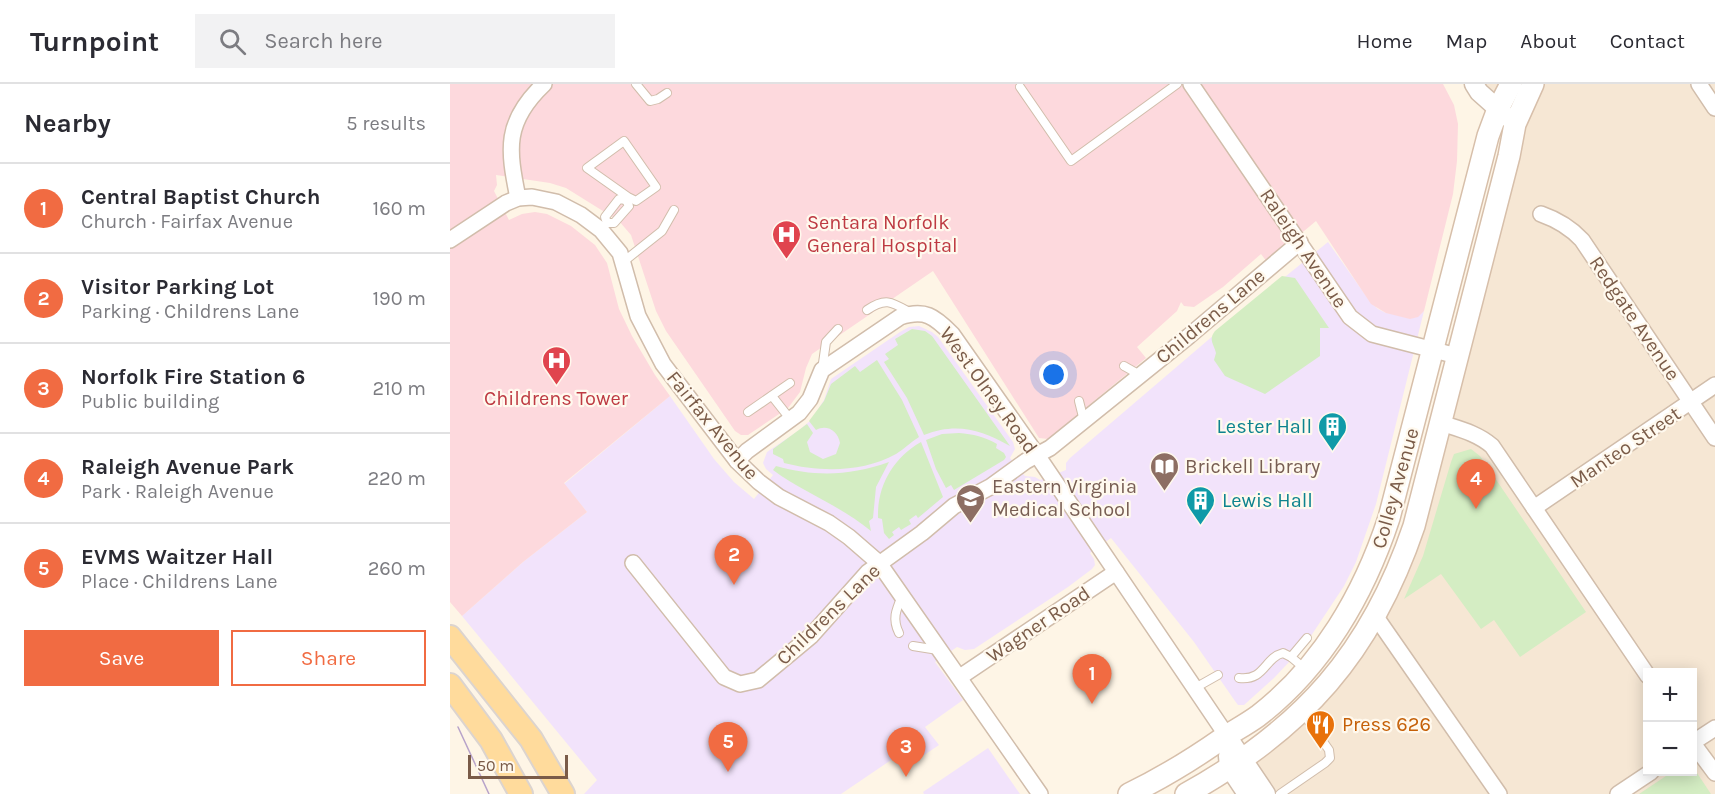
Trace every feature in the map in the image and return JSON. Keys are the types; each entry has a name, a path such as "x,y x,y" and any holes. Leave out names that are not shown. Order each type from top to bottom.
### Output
{"main road":[{"name":"Colley Avenue","path":"1129,794 1164,777 1259,715 1298,663 1329,641 1348,611 1380,545 1389,518 1488,136 1511,84"},
{"name":"Colley Avenue","path":"1186,794 1276,735 1302,711 1353,652 1376,616 1402,560 1414,526 1509,156 1515,124 1533,84"},
{"path":"450,638 525,731 563,794"},
{"path":"450,685 491,740 521,794"}],"street":[{"path":"450,240 506,203 518,198 510,164 512,136 516,121 526,104 544,84"},
{"name":"Raleigh Avenue","path":"1191,84 1350,317 1372,334 1457,356"},
{"path":"1474,84 1479,92 1515,124"},
{"path":"1699,84 1715,108"},
{"name":"Fairfax Avenue","path":"518,198 532,197 556,202 604,226 623,262 635,307 651,343 663,364 737,461 779,497 829,523 879,563 1040,794"},
{"name":"Redgate Avenue","path":"1541,214 1563,224 1582,240 1715,438"},
{"name":"Childrens Lane","path":"633,563 724,676 740,684 758,680 811,636 862,578 879,563 922,533 954,506 990,487 1050,448 1300,242"},
{"path":"737,461 790,420 810,399 822,370 900,317 912,313"},
{"name":"West Olney Road","path":"912,313 931,316 952,334 1037,455 1227,736 1247,794"},
{"name":"Manteo Street","path":"1534,508 1715,385"},
{"path":"1440,423 1471,432 1492,446 1643,670"},
{"name":"Wagner Road","path":"960,677 1116,572"},
{"path":"1376,616 1499,794"},
{"path":"1697,740 1715,728"},
{"path":"1697,748 1715,773"},
{"name":"West Olney Road","path":"1236,762 1266,794"},
{"path":"1618,794 1644,776"}],"lane":[{"path":"636,84 650,100 658,99 668,93"},
{"path":"1020,87 1071,161 1177,84"},
{"path":"627,198 586,168 624,141 656,188 636,201 627,198 619,199 605,217 604,226 614,223 629,206 627,198"},
{"path":"623,262 662,231 674,210"},
{"path":"867,310 879,302 892,302 912,313"},
{"path":"822,370 826,342 838,329"},
{"path":"1124,366 1140,375"},
{"path":"748,412 790,383"},
{"path":"772,396 790,420"},
{"path":"1079,401 1084,421"},
{"path":"899,633 895,617 903,595"},
{"path":"1239,678 1250,678 1258,674 1278,654 1283,653 1298,663 1307,638"},
{"path":"913,646 941,650"},
{"path":"1195,688 1218,675"},
{"path":"1280,794 1325,764 1330,758 1329,750 1302,711"}],"shaded area":[{"name":"Sentara Norfolk General Hospital","path":"450,84 1443,84 1454,105 1458,124 1457,161 1453,194 1424,311 1418,317 1410,319 1386,313 1371,304 1316,221 1267,262 1261,254 1223,287 1194,307 1184,306 1181,302 1177,311 1137,347 1146,358 1048,439 1039,438 933,271 812,354 800,392 788,408 748,435 741,435 735,431 666,331 656,311 631,235 619,221 566,188 550,183 496,175 497,185 494,191 509,220 522,214 535,212 547,214 571,226 595,245 607,263 619,309 632,336 670,396 564,483 587,512 523,562 462,616 450,602"},
{"path":"1485,84 1715,84 1715,794 1265,794 1243,758 1381,615 1519,133"},
{"name":"Eastern Virginia Medical School","path":"1328,242 1371,303 1378,309 1386,313 1418,316 1424,311 1376,504 1356,562 1344,586 1305,645 1244,705 1238,705 1194,642 1111,538 1090,553 1095,565 1092,569 1068,587 974,649 965,650 957,647 935,662 963,700 925,727 939,745 905,768 897,756 841,794 584,794 597,780 462,616 523,562 587,512 564,484 670,396 714,459 734,482 754,499 773,475 763,463 767,452 811,420 824,400 831,379 900,332 909,327 919,326 938,337 1013,442 1015,449 1010,458 1025,476 1040,480 1066,470 1066,463 1070,458 1228,323"},
{"path":"988,748 1020,794 924,794 923,792"}],"green space":[{"path":"1282,276 1295,278 1329,328 1320,328 1320,356 1265,394 1225,376 1214,360 1216,353 1212,337 1215,331"},
{"path":"912,329 925,331 932,336 1010,446 979,432 968,430 947,429 924,435 907,398 884,362 889,359 885,354 898,345 895,339"},
{"path":"877,360 902,400 919,437 896,454 855,468 826,469 797,466 784,463 783,459 773,454 773,449 807,424 813,433 807,442 810,452 823,459 836,454 840,443 837,435 828,428 816,430 809,421 824,401 831,384 855,366 860,372"},
{"path":"959,433 979,436 997,444 996,448 1006,457 954,490 951,485 946,488 936,469 926,440 942,434"},
{"path":"921,442 943,497 918,518 916,515 909,520 911,524 901,530 899,527 892,532 894,535 889,539 884,533 882,519 878,518 880,495 895,465 902,456"},
{"path":"1471,449 1480,456 1586,612 1520,657 1494,620 1481,629 1441,574 1404,599 1423,556 1454,454"},
{"path":"889,462 876,487 873,518 869,521 871,531 773,470 776,466 805,472 833,473 860,470"},
{"path":"1697,773 1711,794 1639,794 1666,776 1697,776"}],"tram line":[{"path":"458,727 489,794"}],"place":[{"name":"Sentara Norfolk General Hospital","path":"786,260"},
{"name":"Childrens Tower","path":"556,386"},
{"name":"Lester Hall","path":"1333,452"},
{"name":"Brickell Library","path":"1164,492"},
{"name":"Raleigh Avenue Park","path":"1476,509"},
{"name":"Eastern Virginia Medical School","path":"971,524"},
{"name":"Lewis Hall","path":"1201,526"},
{"name":"Visitor Parking Lot","path":"734,585"},
{"name":"Central Baptist Church","path":"1092,704"},
{"name":"Press 626","path":"1321,750"},
{"name":"EVMS Waitzer Hall","path":"728,772"},
{"name":"Norfolk Fire Station 6","path":"906,777"}]}
